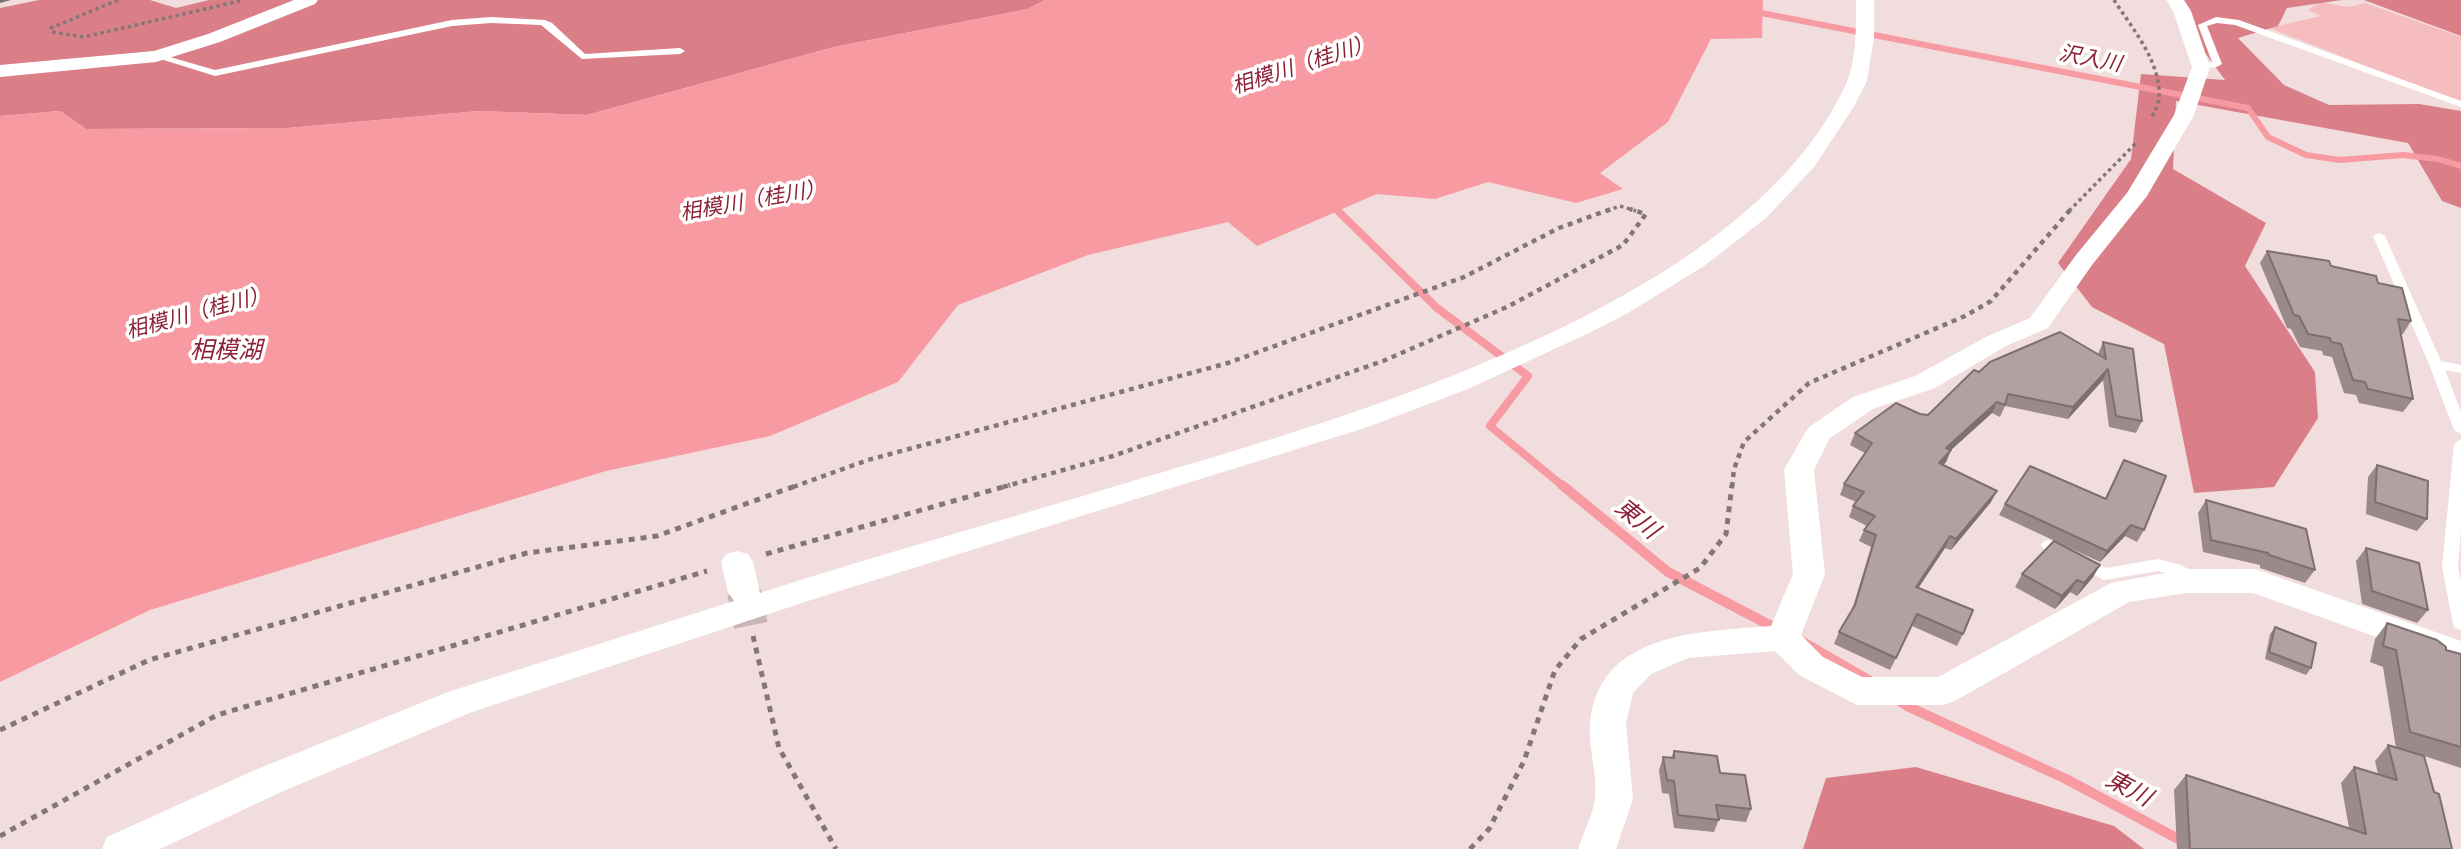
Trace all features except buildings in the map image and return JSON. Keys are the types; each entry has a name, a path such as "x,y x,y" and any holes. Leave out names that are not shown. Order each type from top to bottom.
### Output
{"street":[{"path":"0,71 156,56 214,38 309,0"},
{"path":"121,849 268,781 460,702 793,594 1358,421 1458,383 1580,328 1619,308 1696,261 1758,212 1806,162 1838,117 1857,81 1865,37 1865,0"},
{"path":"1783,638 1809,574 1799,470 1819,433 1863,403 1925,382 1997,341 2039,323 2084,260 2136,196 2184,115 2201,67 2182,11 2175,0"},
{"path":"1597,849 1614,799 1608,724 1617,687 1639,665 1685,646 1783,638 1811,666 1857,691 1942,691 2122,591 2196,581 2255,581 2461,654"}],"lane":[{"path":"156,56 215,74 409,31 491,20 542,22 549,25 582,56 680,51"},
{"path":"2201,67 2217,64 2202,25 2216,20 2236,22 2461,104"},
{"path":"2379,236 2436,364 2461,430"},
{"path":"2436,364 2461,369"},
{"path":"2461,444 2451,567 2461,624"},
{"path":"2049,545 2104,574 2158,565 2175,569 2196,581"}],"path":[{"path":"118,0 75,16 51,28 52,32 84,37 244,0"},
{"path":"0,730 149,660 527,553 657,536 868,460 1227,363 1464,277 1559,228 1620,206 1646,214 1623,245 1507,307 1383,361 1113,456 740,577 217,715 0,836"},
{"path":"753,636 779,748 836,849"}],"shaded area":[{"path":"39,0 150,0 176,8 209,0 1045,0 1028,9 834,47 587,115 479,111 288,128 86,129 60,111 0,116 0,8"},
{"path":"2166,0 2342,0 2287,8 2278,26 2238,38 2284,85 2329,105 2419,104 2461,111 2461,208 2442,201 2408,143 2176,101 2173,169 2266,223 2245,266 2315,372 2318,418 2274,487 2194,493 2164,344 2092,307 2058,263 2131,159 2141,74 2225,80"},
{"path":"2364,0 2461,0 2461,36"},
{"path":"2320,2 2348,7 2365,3 2461,37 2461,103 2269,28 2321,16 2308,10"},
{"path":"1916,767 2114,826 2144,849 1803,849 1826,778"}],"water":[{"name":"相模湖","path":"1045,0 1763,0 1762,38 1711,39 1668,122 1600,173 1623,189 1576,203 1488,182 1435,199 1377,194 1257,246 1228,222 1088,255 958,305 898,382 770,436 606,471 150,610 0,682 0,116 60,111 86,129 288,128 480,111 587,115 834,47 1028,9"}],"waterway":[{"name":"沢入川","path":"1751,11 2248,108 2268,137 2306,155 2340,160 2403,155 2438,159 2461,166"},
{"name":"東川","path":"1331,204 1336,209"},
{"name":"東川","path":"1336,209 1437,308 1528,376 1490,426 1564,487"},
{"name":"東川","path":"1562,485 1668,572 1781,631"},
{"name":"東川","path":"1803,642 1872,682"},
{"name":"東川","path":"1895,698 1909,707 2066,779 2197,849"}],"tunnel":[{"path":"744,592 753,636"}],"water label":[{"name":"相模川（桂川）","path":"1303,66"},
{"name":"相模川（桂川）","path":"753,202"},
{"name":"相模川（桂川）","path":"198,314"}]}
